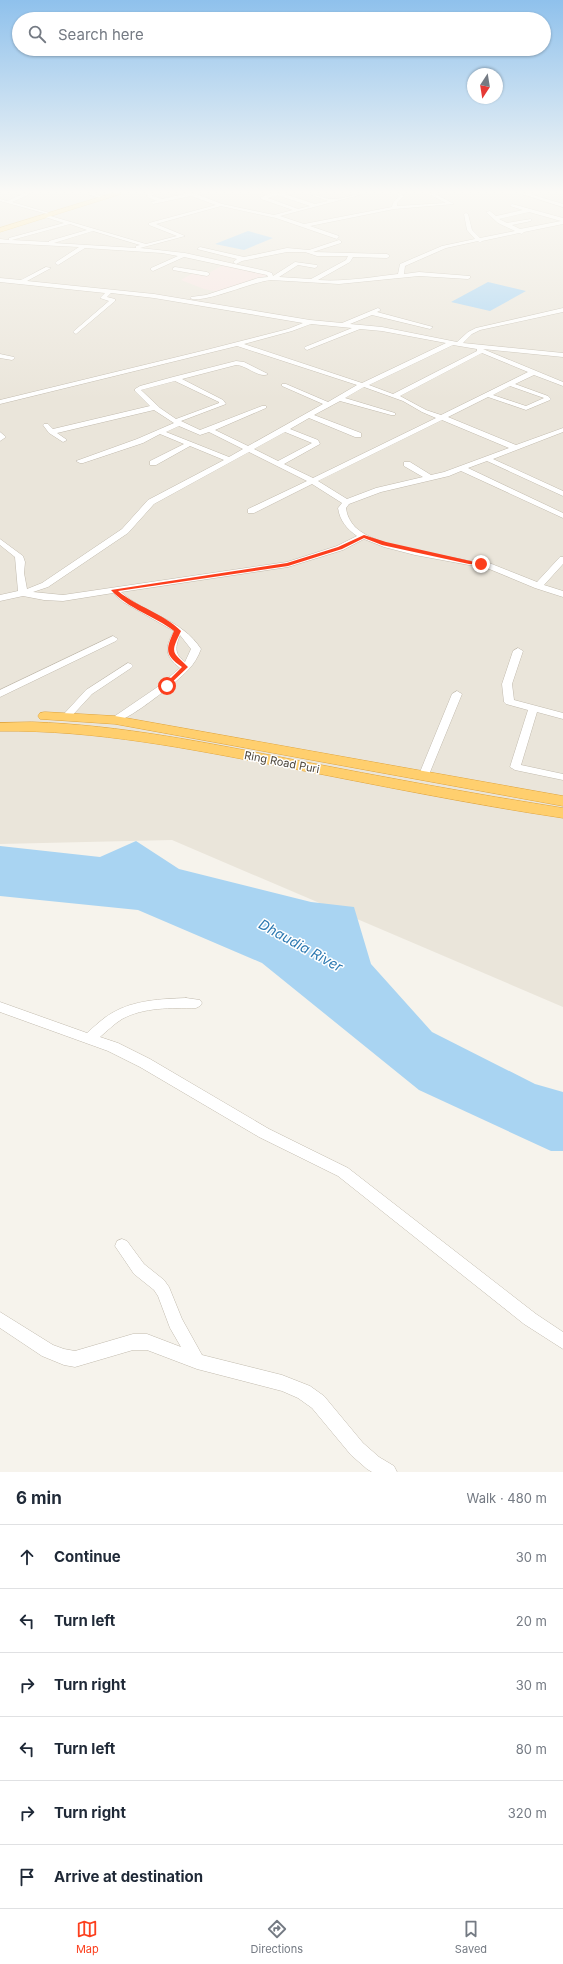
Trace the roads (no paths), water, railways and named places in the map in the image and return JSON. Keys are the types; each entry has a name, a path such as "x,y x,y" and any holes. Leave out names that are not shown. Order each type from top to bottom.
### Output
{"highway":[{"name":"Ring Road Puri","path":"0,717 66,717 115,720 423,777 563,801"},
{"name":"Ring Road Puri","path":"0,727 42,726 110,732 219,750 396,784 563,813"}],"street":[{"path":"153,269 167,263"},
{"path":"222,263 264,272 270,274 273,278"},
{"path":"175,268 206,274 232,263"},
{"path":"273,278 297,263 315,266"},
{"path":"312,281 345,263"},
{"path":"401,275 401,268 407,263"},
{"path":"23,282 48,268"},
{"path":"176,299 207,297 260,279 273,278 339,282 418,274 468,277"},
{"path":"0,280 176,299 310,322 360,327 455,343 482,351 532,373 563,384"},
{"path":"76,332 113,300 103,298 110,291"},
{"path":"342,325 382,309"},
{"path":"0,598 23,593 45,585 125,531 152,502 363,385 455,343 478,329 563,310"},
{"path":"372,313 430,327"},
{"path":"0,402 237,344 290,330 310,322"},
{"path":"306,348 360,327"},
{"path":"237,344 394,396 514,447"},
{"path":"468,346 563,355"},
{"path":"394,396 482,351"},
{"path":"0,356 12,358"},
{"path":"264,374 240,363 176,378 138,389 145,400 177,422 200,433 264,407"},
{"path":"251,510 532,373"},
{"path":"80,461 140,441 177,422 222,405 223,402 176,378"},
{"path":"487,395 526,408 548,399 510,384"},
{"path":"284,385 328,404"},
{"path":"338,398 393,414"},
{"path":"52,432 156,407"},
{"path":"308,415 358,435"},
{"path":"46,426 63,440"},
{"path":"278,464 316,444 315,442 284,428"},
{"path":"210,430 247,450 313,480 346,502"},
{"path":"563,430 514,447 463,469 379,490 346,502 342,508 346,522 364,536 384,544 469,563 481,564 563,594"},
{"path":"160,432 230,460"},
{"path":"0,434 2,437 0,439"},
{"path":"154,462 189,444"},
{"path":"488,459 563,494"},
{"path":"407,464 430,478"},
{"path":"463,469 563,516"},
{"path":"23,593 28,596 63,598 288,564 340,548 364,536"},
{"path":"0,541 19,556 21,562 20,573 23,593"},
{"path":"538,586 563,559"},
{"path":"114,590 125,600 164,621 186,636 196,649 194,657 160,691 115,720"},
{"path":"178,631 170,646 171,652 176,660 185,667"},
{"path":"0,694 113,639"},
{"path":"518,651 507,684 507,699 512,704 563,716"},
{"path":"66,717 89,692 128,666"},
{"path":"423,777 458,694"},
{"path":"533,709 515,766 563,777"},
{"path":"90,1038 116,1017 135,1008 157,1003 196,1003"},
{"path":"0,1007 90,1038 145,1062 264,1133 344,1172 524,1314 563,1340"},
{"path":"122,1246 139,1269 159,1285 164,1292 176,1323 197,1362"},
{"path":"0,1319 48,1351 64,1357 74,1359 133,1342 147,1342 197,1362 282,1383 304,1392 318,1402 357,1449 373,1463 388,1472"}],"water":[{"path":"488,282 526,291 490,311 451,302"},
{"name":"Dhaudia River","path":"136,841 179,869 311,902 354,907 371,964 432,1032 535,1084 563,1092 563,1151 551,1151 419,1090 262,963 138,910 0,896 0,846 100,857"}]}
